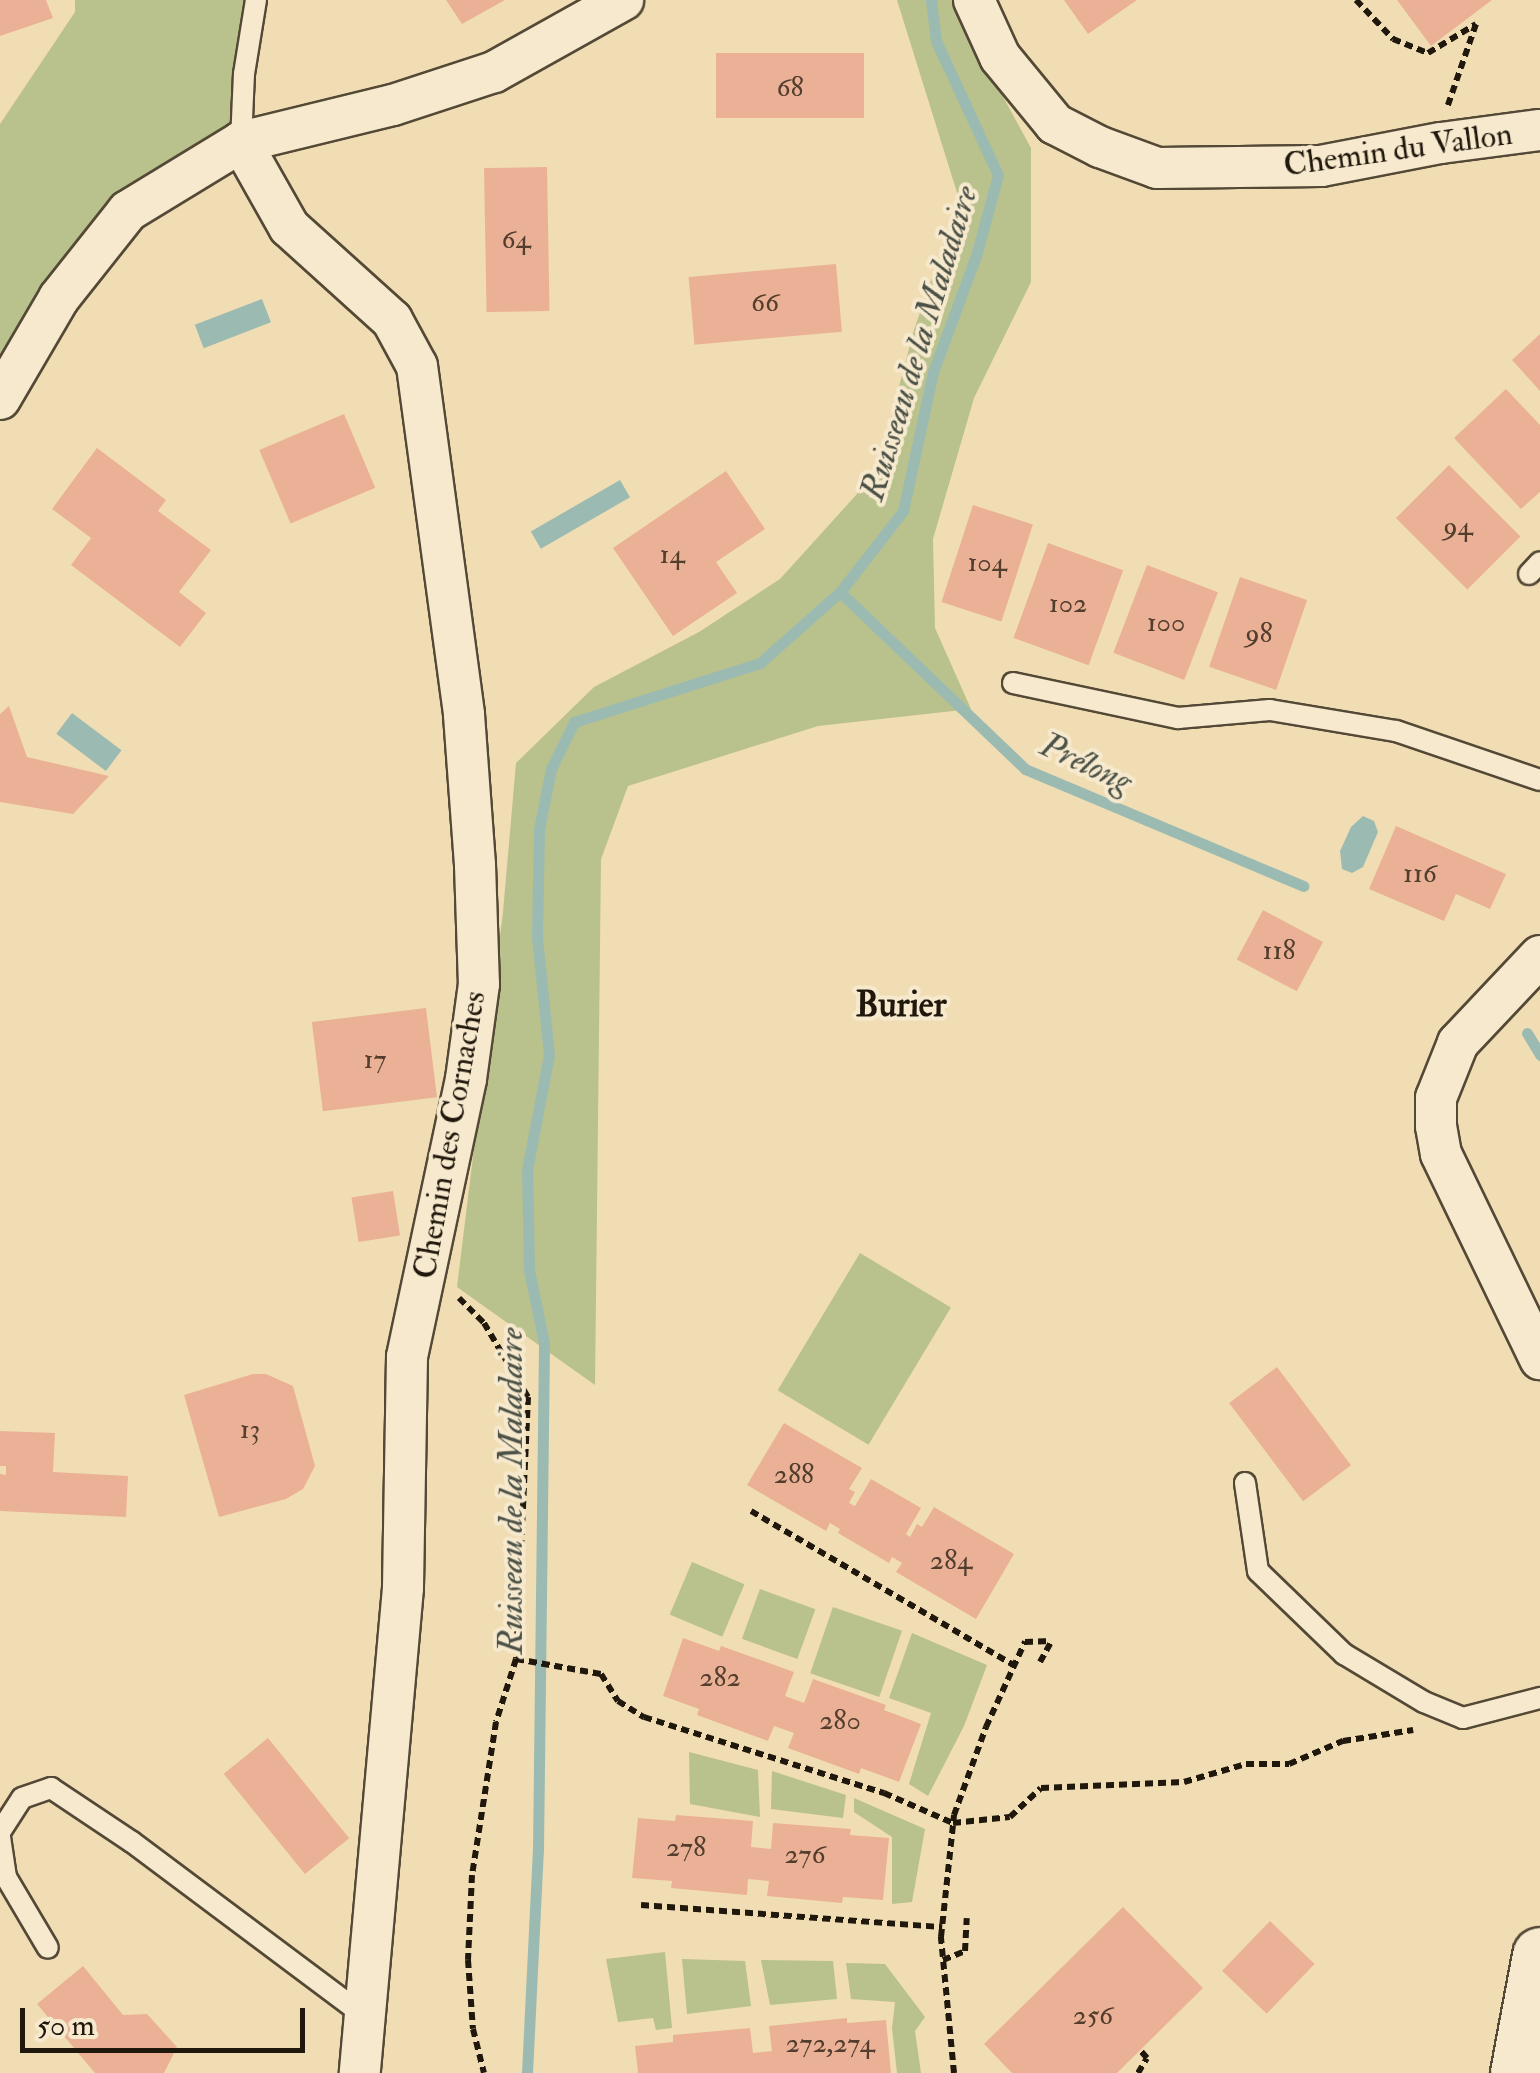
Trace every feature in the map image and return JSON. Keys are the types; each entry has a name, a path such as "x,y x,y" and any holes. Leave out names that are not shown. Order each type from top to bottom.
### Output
{"street":[{"path":"0,399 59,298 128,212 241,142 393,105 494,72 623,0"},
{"name":"Chemin du Vallon","path":"974,0 1000,56 1055,124 1100,147 1158,168 1322,166 1441,142 1540,130"},
{"name":"Chemin des Cornaches","path":"241,142 289,227 392,320 417,366 464,715 479,984 466,1079 407,1356 403,1588 360,2073"},
{"path":"1540,956 1458,1043 1436,1098 1441,1154 1540,1359"},
{"path":"1518,2073 1540,1955"}],"lane":[{"path":"241,142 244,74 256,0"},
{"path":"1014,682 1178,718 1270,710 1396,731 1540,780"},
{"path":"1244,1482 1258,1571 1344,1654 1424,1702 1463,1718 1540,1698"},
{"path":"48,1948 6,1876 0,1834 22,1798 51,1788 132,1842 365,2016"}],"path":[{"path":"1356,0 1393,39 1428,54 1476,24 1450,95 1441,142"},
{"path":"427,1265 484,1323 528,1397 516,1659 496,1722 472,1876 468,1960 473,2029 484,2073"},
{"path":"750,1511 1014,1665"},
{"path":"954,2073 942,1927 953,1823 986,1727 1025,1642 1052,1641 1040,1662"},
{"path":"516,1659 600,1674 618,1701 644,1718 884,1793 953,1823 1010,1817 1041,1788 1184,1782 1246,1764 1290,1764 1343,1741 1463,1718"},
{"path":"640,1905 942,1927"},
{"path":"943,1960 965,1951 967,1918"},
{"path":"1138,2073 1147,2058 1140,2050"}],"green space":[{"path":"75,0 256,0 241,142 128,211 0,399 0,124 75,12"},
{"path":"897,0 963,0 977,49 1031,148 1031,282 974,398 933,539 935,628 971,709 818,726 628,786 601,859 595,1385 457,1287 503,912 516,763 594,687 699,632 780,579 876,473 914,330 959,199"},
{"path":"860,1253 951,1308 868,1445 778,1390"},
{"path":"692,1562 744,1584 722,1637 670,1614"},
{"path":"760,1589 815,1609 797,1659 742,1639"},
{"path":"833,1607 902,1631 879,1697 810,1673"},
{"path":"912,1633 987,1665 964,1726 928,1796 909,1784 931,1713 889,1698"},
{"path":"689,1752 758,1770 760,1817 690,1804"},
{"path":"772,1771 846,1795 843,1818 771,1809"},
{"path":"854,1798 925,1829 912,1902 892,1904 892,1837 854,1812"},
{"path":"665,1952 672,2028 656,2030 653,2018 618,2022 606,1959"},
{"path":"682,1959 745,1961 751,2006 687,2014"},
{"path":"761,1960 833,1961 837,1999 770,2005"},
{"path":"846,1963 885,1964 925,2017 915,2031 921,2073 897,2073 892,2028 895,2002 851,1999"}],"water":[{"path":"262,299 271,322 204,348 195,325"},
{"path":"620,480 630,497 541,549 531,532"},
{"path":"72,713 122,750 106,771 56,734"},
{"path":"1363,816 1374,821 1378,832 1363,867 1352,873 1342,869 1340,851 1351,827"}],"building":[{"path":"0,0 46,0 53,18 0,36"},
{"path":"446,0 505,0 462,24"},
{"path":"1064,0 1137,0 1088,34"},
{"path":"1397,0 1492,0 1431,46"},
{"path":"716,53 864,53 864,118 716,118"},
{"path":"547,167 550,311 487,312 484,168"},
{"path":"836,264 842,332 694,345 689,277"},
{"path":"1540,334 1540,391 1512,360"},
{"path":"1506,389 1540,425 1540,492 1521,509 1454,438"},
{"path":"344,414 375,488 291,524 259,450"},
{"path":"97,448 166,500 158,511 211,550 179,592 206,613 180,647 71,565 91,538 52,509"},
{"path":"1449,465 1520,536 1467,589 1396,518"},
{"path":"726,471 765,529 716,562 737,593 673,636 613,548"},
{"path":"973,505 1033,524 1001,621 941,602"},
{"path":"1048,543 1123,570 1089,665 1013,638"},
{"path":"1147,565 1218,592 1184,680 1113,653"},
{"path":"1240,577 1307,600 1276,690 1209,667"},
{"path":"9,706 27,757 109,776 73,814 0,802 0,714"},
{"path":"1396,826 1506,874 1490,909 1456,894 1444,921 1369,889"},
{"path":"1263,910 1323,942 1297,991 1237,959"},
{"path":"426,1008 437,1097 323,1111 312,1022"},
{"path":"393,1191 400,1235 359,1242 352,1198"},
{"path":"1277,1367 1351,1465 1303,1501 1229,1403"},
{"path":"253,1374 266,1374 293,1386 315,1466 303,1489 286,1499 219,1517 184,1395"},
{"path":"784,1423 862,1468 849,1489 855,1492 849,1503 855,1506 871,1479 921,1508 906,1534 910,1537 917,1524 922,1527 934,1507 1014,1554 976,1619 896,1572 902,1563 892,1557 889,1563 838,1533 840,1529 830,1523 826,1531 747,1485"},
{"path":"0,1431 55,1433 53,1472 128,1476 126,1517 0,1511 0,1474 6,1475 6,1466 0,1466"},
{"path":"683,1638 719,1651 721,1646 794,1672 785,1696 804,1703 813,1679 886,1705 884,1710 921,1724 899,1782 861,1768 859,1774 788,1748 794,1733 774,1726 768,1741 697,1715 699,1709 663,1696"},
{"path":"268,1738 349,1838 305,1874 224,1774"},
{"path":"676,1815 753,1821 751,1847 771,1849 773,1823 851,1829 850,1835 889,1838 883,1900 843,1897 842,1903 767,1896 769,1881 748,1879 747,1895 671,1888 672,1881 632,1878 638,1818 675,1821"},
{"path":"1123,1907 1203,1988 1117,2073 1012,2073 984,2044"},
{"path":"1270,1921 1315,1964 1267,2014 1222,1971"},
{"path":"83,1966 123,2015 147,2014 177,2047 164,2073 95,2073 37,2004"},
{"path":"847,2018 847,2023 886,2020 891,2073 638,2073 635,2046 673,2042 673,2035 750,2028 753,2053 772,2051 769,2026"}],"waterway":[{"name":"Ruisseau de la Maladaire","path":"527,2073 538,1850 544,1343 529,1270 527,1170 549,1055 537,936 539,829 551,769 574,722 760,663 840,592 903,511 933,372 976,256 998,175 936,41 931,0"},
{"name":"Prélong","path":"840,592 1025,769 1303,886"},
{"name":"Prélong","path":"1527,1033 1540,1055"}],"district":[{"name":"Burier","path":"901,1005"}]}
